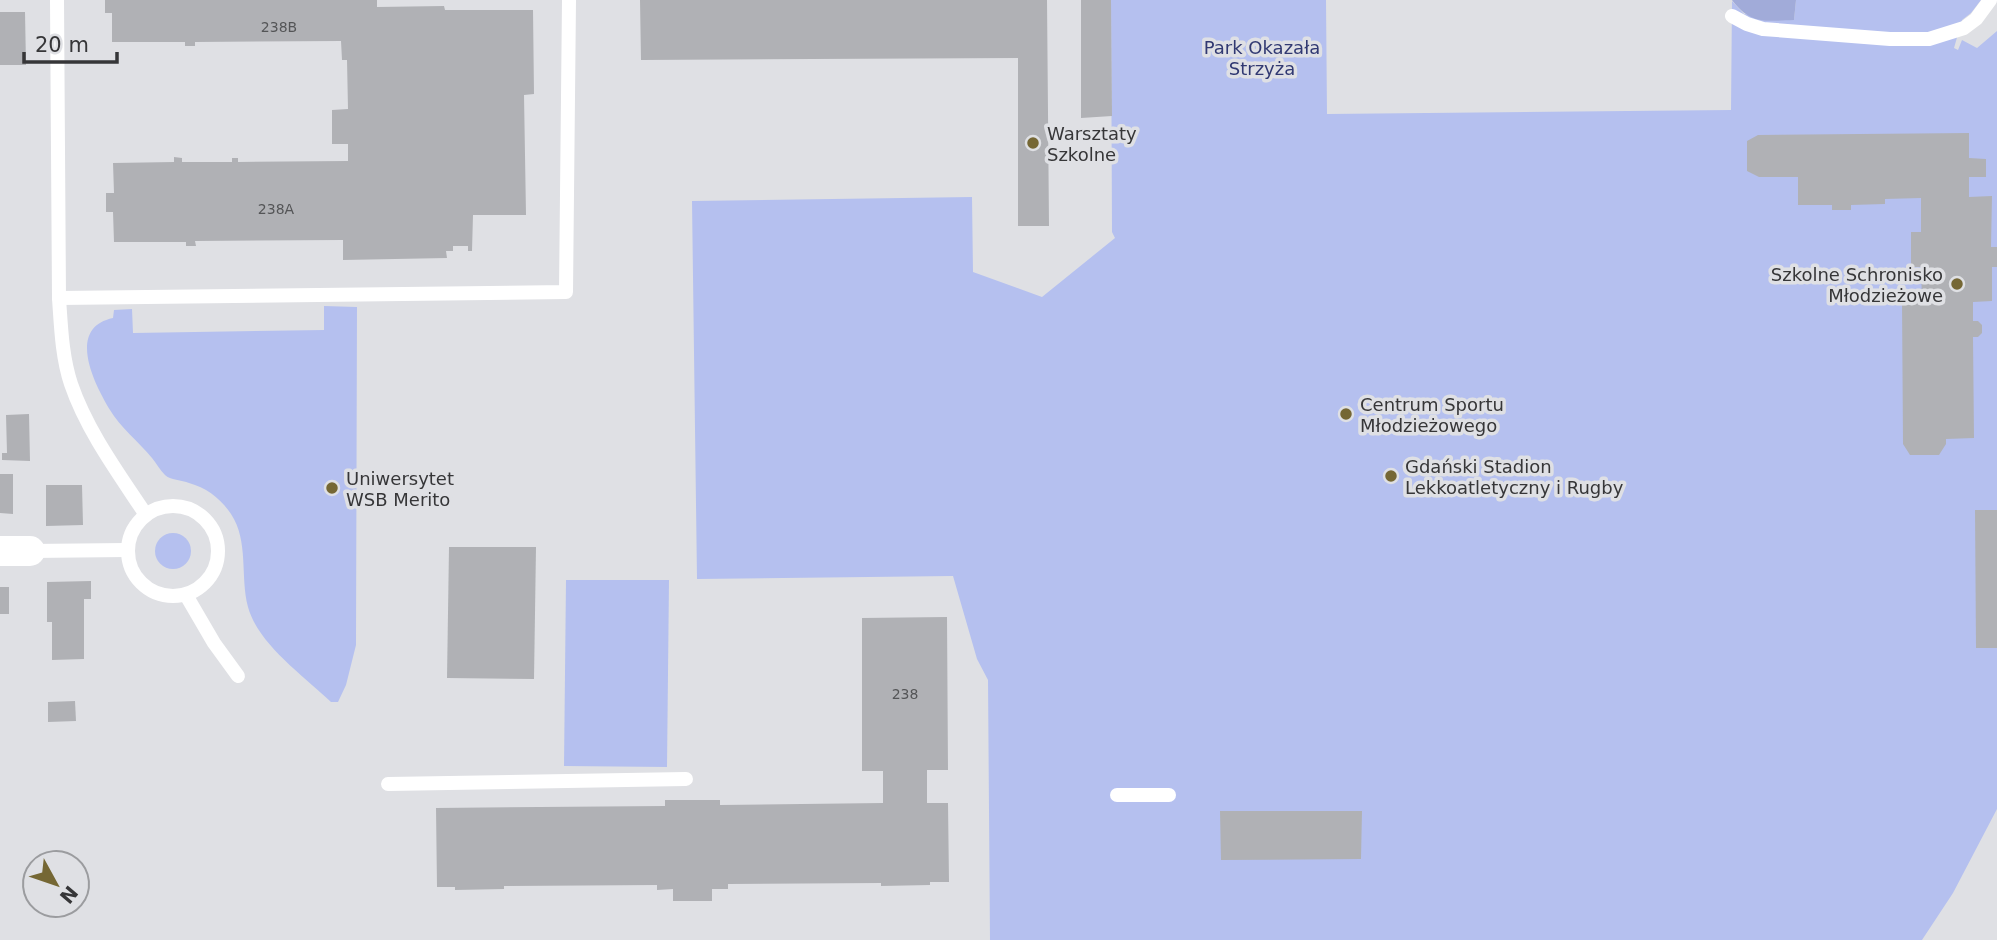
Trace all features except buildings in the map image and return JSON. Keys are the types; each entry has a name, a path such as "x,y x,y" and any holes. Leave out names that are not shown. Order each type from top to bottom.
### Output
{"street":[{"path":"0,551 30,551"}],"lane":[{"path":"57,0 59,298 62,339 71,383 90,425 146,514"},
{"path":"59,298 566,292 569,0"},
{"path":"1732,16 1763,29 1890,39 1929,39 1964,28 1976,19 1990,0"},
{"path":"173,506 200,515 210,525 218,552 208,579 198,589 186,594 164,595 145,587 135,577 127,550 136,524 146,514 173,506"},
{"path":"30,551 127,550"},
{"path":"186,594 214,643 238,676"},
{"path":"388,784 686,779"},
{"path":"1117,795 1169,795"}],"green space":[{"name":"Centrum Sportu Młodzieżowego","path":"1111,0 1326,0 1327,114 1731,110 1732,1 1744,14 1794,20 1796,0 1981,0 1962,20 1954,48 1958,50 1962,40 1977,48 1997,31 1997,809 1953,893 1922,940 990,940 988,680 977,659 953,576 697,579 692,201 972,197 973,272 1042,297 1115,238 1112,232"},
{"path":"324,306 357,307 356,645 346,685 338,702 331,702 283,659 261,634 248,607 240,536 231,514 208,491 165,475 119,422 97,386 88,358 87,344 90,333 99,324 113,318 114,310 132,309 133,333 324,330"},
{"path":"173,533 186,538 191,551 186,564 173,569 160,564 155,551 160,538"},
{"path":"566,580 669,580 667,767 564,766"}],"shaded area":[{"path":"1732,0 1796,0 1794,20 1767,21 1752,18"}],"place":[{"name":"Warsztaty Szkolne","path":"1033,143"},
{"name":"Szkolne Schronisko Młodzieżowe","path":"1957,284"},
{"name":"Centrum Sportu Młodzieżowego","path":"1346,414"},
{"name":"Gdański Stadion Lekkoatletyczny i Rugby","path":"1391,476"},
{"name":"Uniwersytet WSB Merito","path":"332,488"}],"park label":[{"name":"Park Okazała Strzyża","path":"1262,57"}]}
